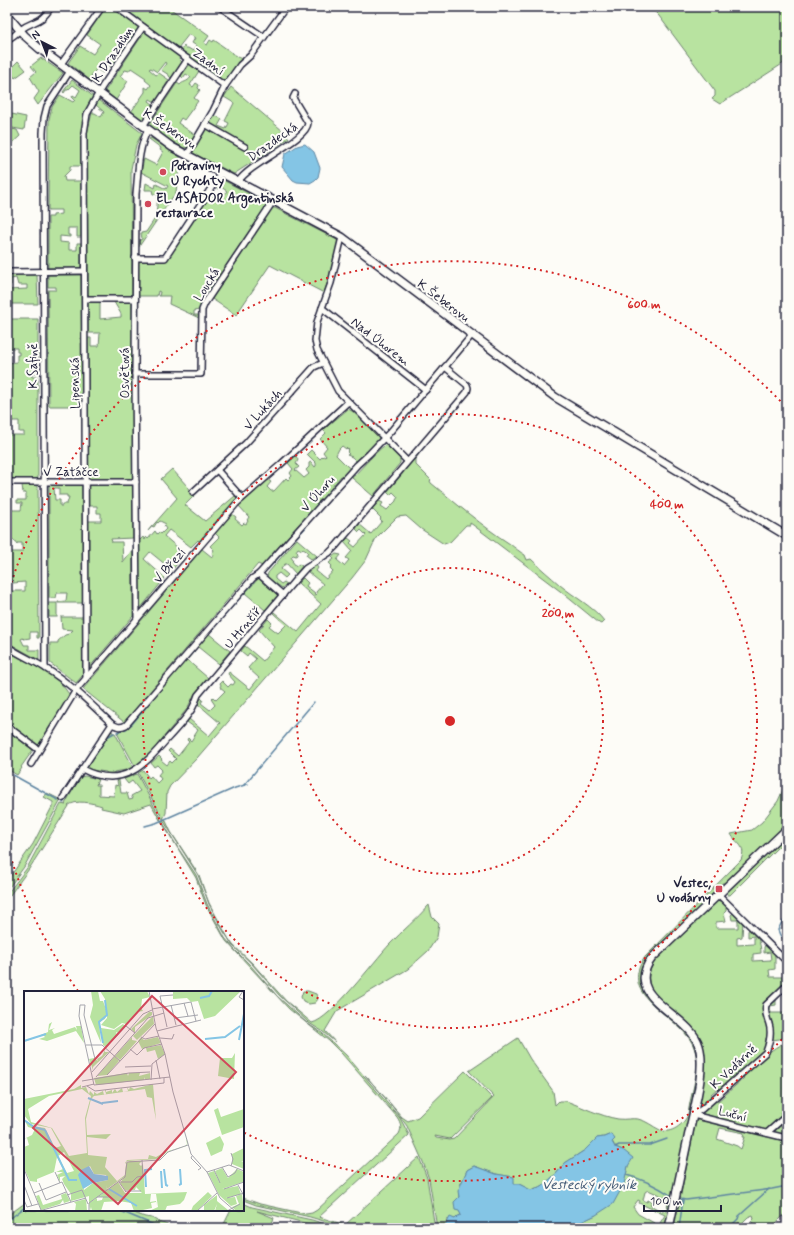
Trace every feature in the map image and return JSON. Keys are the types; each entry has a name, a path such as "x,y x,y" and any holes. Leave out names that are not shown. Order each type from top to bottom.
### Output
{"street":[{"path":"7,37 14,37 20,30 28,25 40,21 46,16 51,7"},
{"path":"61,64 102,7"},
{"name":"Zadní","path":"116,7 225,86 187,155"},
{"path":"222,7 264,37"},
{"path":"225,86 286,7"},
{"name":"K Šeberovu","path":"7,15 40,49 172,147 342,237 555,398 787,536"},
{"name":"K Drazdům","path":"99,93 143,27"},
{"name":"Osvětová","path":"137,618 135,374 136,194 146,128 188,59"},
{"name":"K Safině","path":"45,667 43,272 44,118 47,106 70,71"},
{"name":"Lipenská","path":"86,677 84,133 87,114 99,93"},
{"name":"Drazdecká","path":"238,182 245,173 298,138 308,128 308,123 293,98 295,94"},
{"path":"205,124 245,147"},
{"path":"135,258 165,258 221,173"},
{"name":"Loucká","path":"135,374 201,374 202,310 205,303 274,200"},
{"path":"342,237 331,283 316,326 315,341 317,350 338,391 407,461"},
{"path":"7,273 84,272"},
{"path":"85,299 135,299"},
{"name":"Nad Úhorem","path":"322,308 426,390"},
{"name":"V Úhoru","path":"112,724 117,727 122,727 130,720 254,578 426,390 472,335"},
{"name":"V Lukách","path":"193,492 246,443 314,367 323,363"},
{"name":"U Hrnčíř","path":"82,769 98,776 124,775 143,766 151,758 191,711 198,695 306,568 329,553 336,546 467,392 467,385 445,367"},
{"name":"V Březí","path":"31,764 76,690 86,677 242,498 348,402"},
{"path":"217,470 242,498"},
{"name":"V Zatáčce","path":"7,482 136,482"},
{"path":"259,574 283,595"},
{"path":"7,646 15,652 45,667 76,690 112,724 63,798"},
{"path":"7,726 39,750"},
{"path":"669,1228 693,1115 702,1062 699,1044 690,1031 654,999 648,991 643,976 652,958 787,829"},
{"path":"718,894 787,962"},
{"name":"K Vodárně","path":"693,1115 702,1109 766,1052 770,1031 766,1014 766,1005 787,985"},
{"name":"Luční","path":"693,1115 782,1137"},
{"path":"767,1133 787,1115"}],"green space":[{"path":"106,7 111,7 139,27 112,67 105,63 103,66 107,68 103,73 98,70 100,68 98,67 91,76 97,81 95,84 68,63 80,46 93,54 100,44 87,35"},
{"path":"122,7 168,7 209,36 204,43 207,45 210,40 213,42 214,40 241,59 225,82 181,50 184,46 185,48 193,51 197,46 192,43 195,38 189,34 178,48"},
{"path":"644,7 787,7 787,61 720,104 712,99 715,96 715,91 659,16 655,12"},
{"path":"145,31 180,57 179,59 182,62 171,78 161,70 166,64 165,62 157,72 151,68 149,69 156,75 159,73 169,80 155,102 150,99 149,101 153,104 142,120 131,112 145,92 145,87 148,89 151,85 145,80 146,78 131,68 129,71 125,70 120,76 128,81 116,100 105,91"},
{"path":"41,58 63,73 38,105 34,99 39,92 30,77 36,72 31,66"},
{"path":"18,61 26,70 15,78 9,70"},
{"path":"190,64 199,71 190,85 193,87 196,83 199,85 198,88 200,90 194,98 198,101 184,120 181,118 178,123 195,135 188,147 184,148 169,140 149,125 177,83 180,85 191,77 186,74 183,78 181,76"},
{"path":"72,80 94,97 86,114 82,130 81,166 70,166 70,170 64,176 65,181 81,181 81,237 77,237 77,228 68,228 68,235 70,235 70,237 60,236 60,242 69,243 69,250 77,250 77,243 81,243 81,268 48,268 48,217 61,214 61,210 48,210 49,119 52,107 60,95 73,102 75,100 72,97 73,95 76,97 80,90 73,85 64,93 63,92"},
{"path":"231,87 283,131 289,138 234,174 192,153 214,115 222,119 218,126 226,129 229,123 225,121 234,103 224,97"},
{"path":"99,100 142,133 136,145 131,169 132,294 130,296 90,296 88,294 87,133 92,113 95,113 101,117 104,112 96,105"},
{"path":"7,113 26,117 24,130 7,127"},
{"path":"7,128 17,130 20,136 9,146 7,146"},
{"path":"151,138 180,157 176,192 138,248 138,241 142,239 141,233 146,232 156,217 158,194 153,194 152,190 145,190 146,183 155,188 156,184 166,189 168,186 141,172 144,159 156,165 163,152 160,150 161,148 149,139"},
{"path":"223,180 267,203 267,205 202,301 199,310 194,311 194,315 199,315 199,318 169,304 170,296 159,296 160,292 158,291 157,296 138,296 138,261 166,261 211,195 218,200 220,197 223,197 227,191 221,187 219,189 216,187 220,181"},
{"path":"272,208 275,208 337,240 338,242 334,263 324,293 270,265 236,315 212,299"},
{"path":"7,275 37,275 38,304 7,304 7,290 27,289 27,285 18,285 16,278 11,279 11,285 7,285"},
{"path":"48,275 81,275 82,406 49,406 48,290 56,290 56,287 48,287"},
{"path":"88,302 100,302 100,319 121,317 121,314 114,302 132,302 133,479 88,479 88,338 91,338 91,346 99,346 100,333 88,333"},
{"path":"7,319 38,319 38,373 32,374 32,377 38,377 38,479 8,479 7,435 24,435 24,432 19,432 19,421 7,421 7,363 17,362 17,355 19,355 19,352 17,352 17,348 7,348"},
{"path":"348,409 354,412 355,411 379,436 377,443 357,462 352,457 347,455 349,454 347,452 349,450 347,448 346,449 342,446 339,449 336,455 351,469 343,477 341,476 322,501 320,500 318,502 320,504 309,513 310,514 301,525 303,522 302,521 273,553 275,555 262,569 258,571 262,566 258,564 124,722 83,689 202,549 212,557 214,556 212,553 214,550 210,546 219,537 215,533 232,514 242,525 244,523 246,524 249,517 239,506 241,504 268,480 271,482 267,487 271,491 274,491 286,478 288,480 292,476 290,473 293,469 288,463 296,456 298,460 296,464 299,467 295,470 304,478 309,474 306,470 309,467 309,463 311,462 315,467 316,463 307,454 311,450 320,459 323,456 326,456 323,452 327,447 320,439 326,433 323,430"},
{"path":"386,445 400,459 400,463 373,496 352,478 374,454"},
{"path":"417,453 419,454 415,459 415,464 431,480 431,483 525,555 527,560 531,559 560,585 595,611 604,621 601,624 599,623 560,591 470,523 470,525 466,525 450,542 444,544 421,529 406,516 397,517 376,538 366,560 352,578 197,758 170,786 167,792 166,813 163,819 138,773 143,770 149,778 151,776 157,783 161,779 158,775 162,770 157,765 154,767 151,763 159,756 167,765 170,761 172,763 176,759 168,751 170,749 178,756 189,742 187,740 188,738 191,741 198,730 187,722 189,719 209,736 220,723 198,704 201,698 203,700 201,703 210,710 215,705 211,699 213,697 216,700 225,691 220,687 220,683 222,681 228,687 231,684 233,685 235,682 228,674 229,672 250,689 259,678 248,668 256,659 249,653 247,656 241,651 245,646 263,661 274,647 259,630 268,619 272,623 269,626 278,633 286,625 273,613 274,612 298,632 321,604 298,583 303,578 308,583 306,586 316,595 316,592 323,584 308,572 316,565 318,568 316,571 326,579 333,571 330,568 332,566 329,563 334,559 332,557 336,554 341,555 337,560 344,566 349,560 346,558 352,551 344,542 348,538 352,541 350,543 355,547 366,535 361,530 359,532 356,529 359,524 371,534 382,521 372,509 379,501 383,503 381,506 387,510 396,501 398,497 393,492 390,495 387,492"},
{"path":"172,469 195,495 185,505 205,521 235,496 238,500 201,543 198,540 191,547 169,530 164,536 185,554 172,570 150,552 144,559 165,578 140,609 139,541 143,537 145,540 146,537 148,539 155,531 157,534 159,532 161,534 166,529 164,526 166,524 160,521 158,523 157,522 154,527 152,526 177,498 161,479"},
{"path":"22,485 38,485 39,638 37,638 37,632 30,632 30,638 21,639 24,645 29,645 29,650 39,650 39,660 7,642 8,591 25,591 25,582 13,583 13,580 8,580 8,552 22,552 22,543 17,544 14,540 8,540 8,500 12,500 12,510 21,510 22,503 17,503 17,500 26,500 26,493 23,493"},
{"path":"49,485 82,485 83,603 58,603 66,601 67,593 57,593 56,598 49,598","holes":["54,488 59,488 59,495 67,495 67,497 69,497 67,504 62,504 62,506 60,506 60,500 55,500"]},
{"path":"88,485 133,485 133,538 111,539 112,542 122,542 123,562 133,549 133,616 89,668 88,521 101,521 101,513 97,513 97,506 88,506"},
{"path":"297,539 317,556 311,559 306,555 308,552 298,548 296,551 298,553 296,556 293,555 291,557 296,566 299,564 302,566 296,574 287,564 285,564 281,569 288,575 285,578 279,573 275,576 275,579 281,584 284,582 287,584 282,588 267,577 268,573"},
{"path":"259,578 278,596 270,607 269,606 265,610 245,593"},
{"path":"49,603 57,603 57,617 49,617"},
{"path":"83,615 83,675 76,683 50,663 50,643 58,643 58,641 73,630 62,629 61,617 82,617"},
{"path":"208,633 230,651 219,664 198,647 187,660 208,678 195,693 187,709 157,745 158,747 136,768 117,733 130,725"},
{"path":"9,652 50,674 69,694 68,700 38,746 7,724 7,656"},
{"path":"112,731 115,733 134,769 126,772 126,770 114,772 114,774 91,771 87,767 90,763 89,762 108,733"},
{"path":"9,732 33,750 17,775 7,769 7,734"},
{"path":"137,774 161,819 160,820 151,804 124,813 101,808 102,806 89,803 79,802 71,804 68,806 29,869 7,899 7,894 27,868 61,804 66,805 65,804 80,777 85,776 98,779 96,785 99,785 99,795 114,796 115,785 118,786 117,780 119,780 121,793 127,793 129,800 133,799 131,796 140,791 132,781 128,784 124,779"},
{"path":"787,775 787,824 727,883 722,883 720,887 708,898 710,900 652,955 645,964 640,977 643,989 650,1000 685,1031 694,1042 698,1055 696,1085 671,1207 667,1207 669,1198 648,1190 645,1192 643,1200 652,1202 650,1205 663,1212 664,1210 670,1212 667,1224 665,1225 660,1223 665,1215 639,1203 640,1201 638,1200 633,1207 638,1214 663,1228 616,1228 611,1226 604,1228 575,1228 576,1224 596,1215 626,1175 628,1166 623,1150 614,1145 611,1134 597,1138 585,1150 565,1163 556,1174 542,1186 530,1190 519,1184 514,1184 513,1177 496,1174 474,1166 467,1170 460,1185 459,1208 461,1215 455,1219 447,1220 444,1228 437,1228 429,1179 423,1162 407,1126 390,1104 402,1117 408,1121 418,1117 465,1071 492,1098 450,1139 435,1136 436,1138 450,1140 454,1139 494,1097 469,1071 518,1038 530,1059 553,1091 555,1105 559,1101 566,1101 611,1118 641,1120 664,1131 677,1128 688,1114 697,1066 695,1052 693,1045 686,1034 653,1005 644,995 638,984 638,971 645,957 741,860 743,851 742,848 731,834 752,830 762,822 778,801"},
{"path":"47,793 61,800 24,867 7,890 7,881 33,844 53,805 53,802 44,797"},
{"path":"165,819 171,832 199,875 206,896 198,875 163,820"},
{"path":"161,821 196,875 207,904 225,938 277,996 346,1055 400,1118 409,1135 319,1217 345,1225 419,1157 427,1178 435,1228 347,1228 310,1217 256,1205 244,1200 244,1198 260,1204 306,1214 312,1213 399,1134 401,1128 397,1117 342,1054 329,1041 289,1009 226,941 206,905 196,878"},
{"path":"787,832 787,838 730,895 728,895 727,891"},
{"path":"206,896 209,903 228,938 209,904"},
{"path":"717,901 721,901 726,905 726,911 724,913 726,921 716,922 716,928 738,928 738,920 732,920 731,915 734,912 743,921 742,937 737,938 737,945 754,944 754,936 748,937 750,927 758,939 761,949 761,953 753,954 753,961 771,960 770,952 764,953 764,947 766,944 775,953 775,969 769,970 770,977 787,977 787,982 767,1001 764,1006 768,1023 768,1036 765,1044 766,1049 720,1091 717,1089 711,1094 711,1099 699,1110 697,1109 701,1044 658,1000 650,987 648,977 652,964 660,954"},
{"path":"429,905 432,917 439,924 437,937 428,951 408,969 337,1011 325,1031 335,1042 322,1031 309,1023 279,995 252,964 232,945 228,938 233,945 252,963 286,1001 312,1023 320,1019 341,1001 390,944"},
{"path":"303,991 316,994 318,999 315,1003 309,1004 303,1001 301,997"},
{"path":"776,998 776,1005 770,1006 771,1013 787,1013 787,1038 772,1040 772,1026 767,1006"},
{"path":"787,1042 787,1109 785,1107 780,1113 783,1117 768,1131 703,1114 703,1111 715,1100 717,1102 744,1078 743,1077 757,1062 781,1044"},
{"path":"365,1075 389,1102 390,1104"},
{"path":"702,1119 781,1140 783,1135 774,1132 787,1120 787,1212 771,1228 755,1228 756,1227 751,1221 754,1218 753,1215 748,1217 742,1223 738,1223 738,1227 735,1228 674,1228 696,1120","holes":["720,1128 744,1133 743,1137 745,1137 741,1149 737,1146 717,1139"]},
{"path":"244,1203 252,1207 312,1220 338,1228 325,1228 257,1211 274,1218 270,1228 222,1228 230,1211 244,1211"},
{"path":"24,1204 24,1211 129,1211 152,1218 176,1228 7,1228 7,1216"}],"water":[{"path":"305,144 314,152 320,168 318,177 310,183 297,182 293,180 282,167 285,154 297,146"},
{"name":"Vestecký rybník","path":"611,1134 615,1139 612,1142 615,1147 623,1150 633,1158 628,1166 624,1184 613,1204 596,1215 577,1224 575,1228 444,1228 450,1217 455,1219 461,1215 459,1211 455,1210 454,1202 459,1197 458,1191 467,1170 474,1166 496,1174 514,1177 514,1184 519,1184 531,1190 542,1186 556,1174 565,1163 585,1150 597,1138"}],"waterway":[{"path":"378,449 381,446"},
{"path":"367,459 373,455"},
{"path":"345,483 362,463"},
{"path":"311,520 342,486"},
{"path":"291,543 306,527"},
{"path":"268,569 285,550"},
{"path":"203,640 254,582"},
{"path":"117,732 126,729 132,724 165,684"},
{"path":"244,785 314,702"},
{"path":"89,764 107,737 114,733"},
{"path":"13,775 58,800"},
{"path":"63,803 78,781"},
{"path":"145,826 156,823 235,788 248,784"},
{"path":"787,917 778,930 780,935 787,942"},
{"path":"615,1147 619,1145 650,1145 667,1139"},
{"path":"626,1175 650,1183 672,1196"},
{"path":"680,1199 686,1200 787,1186"},
{"path":"729,1228 739,1216 769,1189"},
{"path":"679,1228 683,1200"},
{"path":"7,1221 24,1208"},
{"path":"120,1211 161,1228"}],"place":[{"name":"Potraviny U Rychty","path":"163,172"},
{"name":"EL ASADOR Argentinská restaurace","path":"148,204"},
{"name":"Vestec, U vodárny","path":"719,889"}]}
